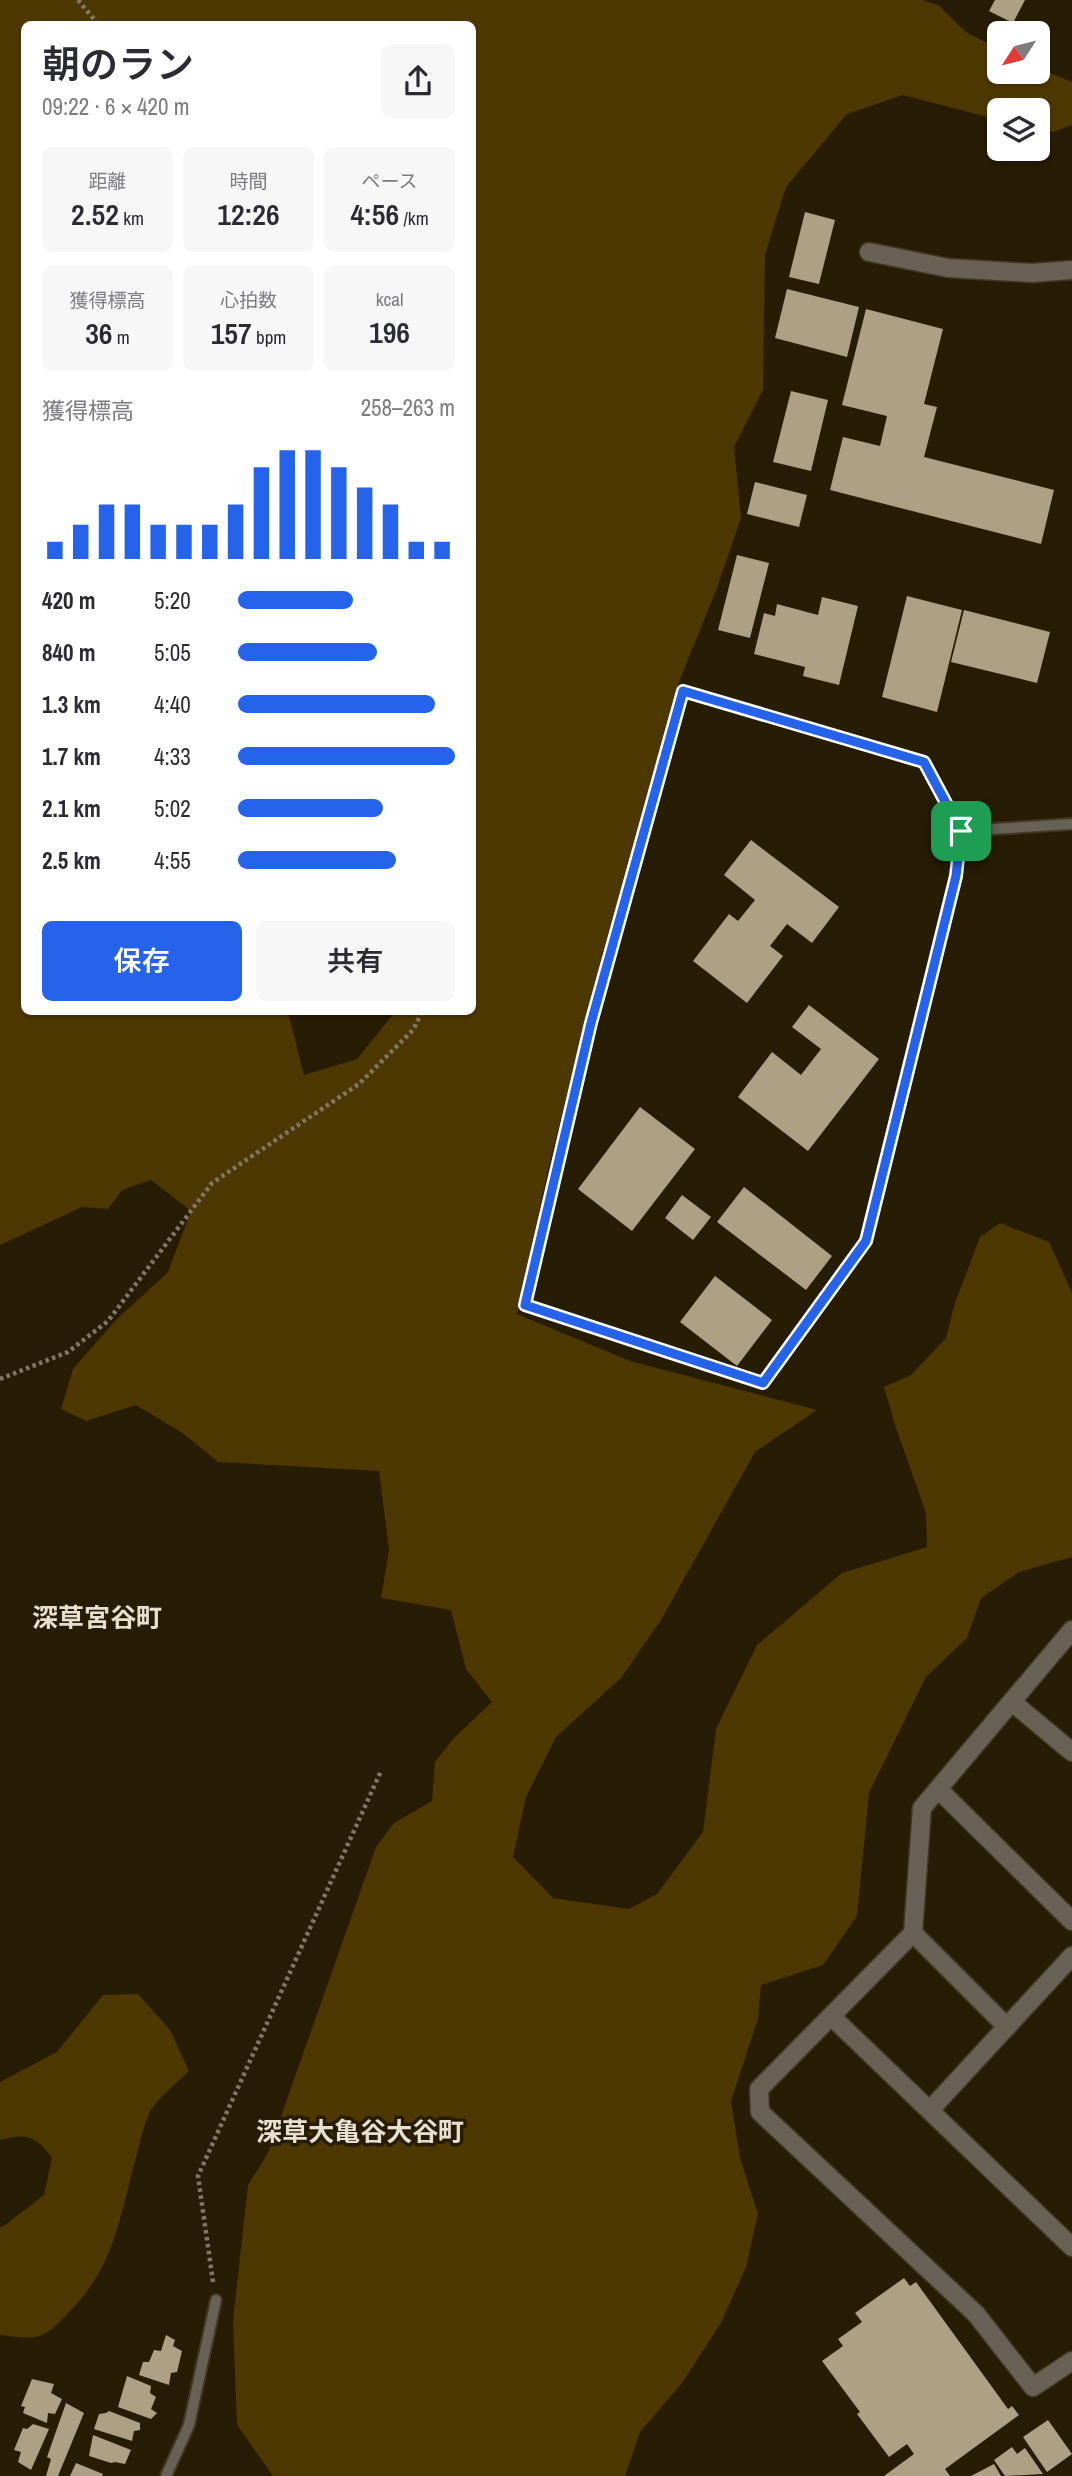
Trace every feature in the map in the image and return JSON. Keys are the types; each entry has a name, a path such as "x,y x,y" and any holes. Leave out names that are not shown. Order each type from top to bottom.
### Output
{"street":[{"path":"869,252 948,268 1032,273 1072,270"},
{"path":"1072,1630 922,1808 913,1933 759,2089 760,2112 976,2314 1033,2387 1072,2361"},
{"path":"1012,1702 1072,1752"},
{"path":"938,1789 1072,1921"},
{"path":"913,1933 1007,2027"},
{"path":"929,2110 1072,1956"},
{"path":"831,2016 1072,2247"}],"lane":[{"path":"683,691 924,762 961,831 956,876 866,1241 763,1383 525,1305 591,1023 683,691"},
{"path":"961,831 1072,824"},
{"path":"166,2476 189,2425 216,2300"}],"path":[{"path":"78,0 96,21"},
{"path":"0,1379 68,1352 108,1321 212,1183 359,1084 413,1030 420,1015"},
{"path":"216,2300 198,2176 382,1771"}],"shaded area":[{"path":"0,0 922,0 938,5 966,32 987,43 987,84 1050,84 1050,73 1072,82 1072,125 1053,132 1050,131 1050,98 987,98 987,117 903,95 847,114 786,187 765,255 763,390 734,447 741,518 717,588 679,682 640,829 603,951 548,1170 517,1314 630,1361 817,1410 755,1452 661,1620 621,1678 556,1737 526,1797 513,1857 553,1898 629,1909 657,1894 703,1832 716,1729 757,1645 842,1573 927,1547 926,1513 884,1387 911,1375 946,1338 955,1303 980,1237 1000,1223 1049,1242 1072,1293 1072,1557 1019,1572 981,1598 967,1638 926,1677 869,1793 857,1916 823,1965 761,1985 758,2019 731,2101 740,2158 758,2214 746,2267 721,2323 682,2383 640,2432 625,2476 273,2476 237,2425 233,2321 248,2185 268,2153 376,1847 394,1823 432,1801 435,1762 453,1739 492,1702 466,1669 451,1610 381,1598 389,1550 379,1471 218,1462 184,1434 136,1405 86,1421 61,1409 73,1369 115,1321 168,1272 191,1211 151,1180 122,1190 108,1209 82,1207 0,1245"},
{"path":"138,1994 170,2030 189,2071 161,2098 149,2114 116,2233 89,2289 64,2317 42,2335 26,2338 0,2335 0,2227 44,2195 52,2158 41,2144 30,2138 0,2140 0,2082 57,2052 103,1995"}],"building":[{"path":"995,0 1025,0 1014,21 989,11"},
{"path":"805,212 835,220 819,284 789,277"},
{"path":"787,289 859,307 847,357 775,338"},
{"path":"866,309 943,329 924,404 937,407 924,457 1054,490 1041,544 830,490 843,437 880,446 887,416 842,405"},
{"path":"791,391 828,400 811,471 773,462"},
{"path":"755,482 807,495 799,527 747,514"},
{"path":"737,555 769,563 750,638 718,630"},
{"path":"907,596 962,610 937,712 882,697"},
{"path":"822,597 858,606 839,685 803,676 805,667 754,654 764,613 775,616 777,604 818,615"},
{"path":"964,610 1050,632 1037,683 951,662"},
{"path":"751,840 839,907 812,943 787,924 770,946 783,956 747,1003 693,961 729,914 738,921 755,900 724,875"},
{"path":"809,1005 879,1059 808,1151 738,1097 772,1052 801,1075 821,1049 792,1027"},
{"path":"640,1107 695,1149 632,1231 578,1189"},
{"path":"744,1187 832,1256 806,1290 717,1222"},
{"path":"682,1195 711,1217 693,1240 665,1218"},
{"path":"715,1276 772,1320 737,1366 680,1322"},
{"path":"904,2278 910,2286 916,2282 1008,2409 1012,2406 1019,2415 945,2469 950,2476 884,2476 914,2454 907,2444 889,2457 822,2361 843,2346 838,2339 862,2322 855,2313"},
{"path":"166,2335 175,2340 173,2346 182,2351 177,2372 171,2373 169,2385 139,2375 143,2362 149,2362 154,2350 161,2351"},
{"path":"127,2376 151,2386 150,2393 156,2397 151,2409 157,2413 151,2419 118,2407"},
{"path":"32,2379 54,2384 51,2393 62,2399 55,2414 48,2413 47,2423 23,2413 25,2407 21,2406"},
{"path":"66,2403 84,2413 58,2476 46,2476 51,2459 47,2457"},
{"path":"109,2411 140,2423 140,2430 134,2431 132,2441 94,2429 99,2414"},
{"path":"1048,2420 1072,2454 1047,2472 1023,2437"},
{"path":"33,2424 49,2429 31,2470 18,2462 21,2452 14,2450 23,2428 27,2429"},
{"path":"93,2435 131,2450 125,2464 89,2456"},
{"path":"1012,2447 1017,2454 1025,2448 1043,2474 1005,2476 994,2460"},
{"path":"76,2463 103,2474 70,2476"},
{"path":"994,2464 1001,2476 971,2476"}],"district":[{"name":"深草宮谷町","path":"97,1618"},
{"name":"深草大亀谷大谷町","path":"360,2132"}],"route":[{"path":"683,691 924,762 961,831 956,876 866,1241 763,1383 525,1305 591,1023 683,691"}]}
